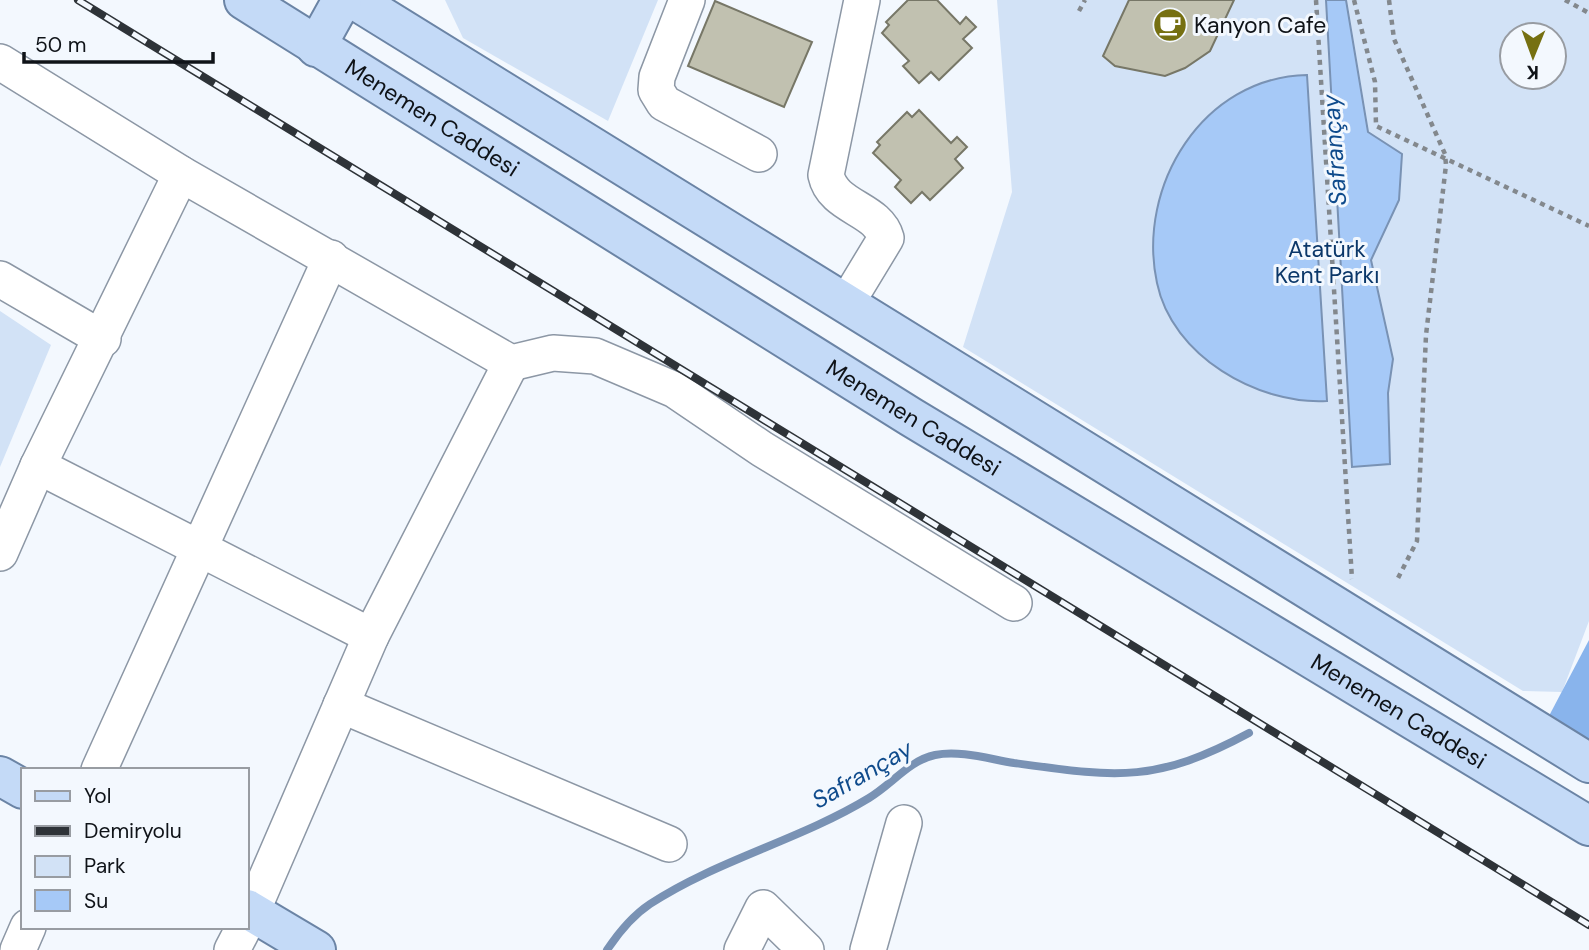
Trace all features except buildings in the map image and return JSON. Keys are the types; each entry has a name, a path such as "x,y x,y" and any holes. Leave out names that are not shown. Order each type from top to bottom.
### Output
{"main road":[{"path":"316,47 342,0"},
{"path":"355,0 1589,763"},
{"name":"Menemen Caddesi","path":"247,1 316,47 899,410 1589,827"},
{"path":"0,776 21,788"},
{"path":"248,918 316,950"}],"street":[{"path":"687,0 657,77 656,90 664,103 759,154"},
{"path":"846,304 886,238 884,228 873,218 840,199 828,184 826,175 862,0"},
{"path":"0,62 181,174 512,363 553,353 595,356 675,390 762,449 1014,603"},
{"path":"4,534 103,339 181,174"},
{"path":"100,768 331,258"},
{"path":"0,279 103,339"},
{"path":"248,918 372,636 512,363"},
{"path":"37,466 372,636"},
{"path":"341,705 669,844"},
{"path":"868,950 904,823"},
{"path":"742,950 763,908 806,950"},
{"path":"18,950 27,929"},
{"path":"232,950 242,929"}],"path":[{"path":"1079,11 1085,0"},
{"path":"1316,0 1354,618"},
{"path":"1354,0 1375,82 1376,126 1589,226"},
{"path":"1389,0 1394,39 1446,158 1426,335 1418,541 1397,580"},
{"path":"1564,0 1589,13"}],"green space":[{"path":"445,0 658,0 608,121 463,38"},
{"name":"Atatürk Kent Parkı","path":"997,0 1589,0 1589,621 1562,692 1523,691 963,347 1012,192"},
{"path":"0,311 51,345 0,467"}],"shaded area":[{"path":"1589,640 1589,762 1540,733"}],"water":[{"path":"1326,0 1346,0 1368,132 1402,154 1399,200 1371,260 1393,359 1388,393 1390,464 1352,467"},
{"path":"1307,75 1327,401 1273,395 1222,371 1199,353 1180,333 1166,309 1157,283 1153,246 1157,210 1168,175 1185,143 1208,116 1237,95 1270,81"}],"waterway":[{"name":"Safrançay","path":"607,950 626,925 650,904 703,875 843,813 877,793 909,767 926,758 964,754 1080,771 1134,772 1160,769 1187,761 1249,733"}],"railway":[{"path":"78,0 1589,925"}],"place":[{"name":"Kanyon Cafe","path":"1170,25"}]}
